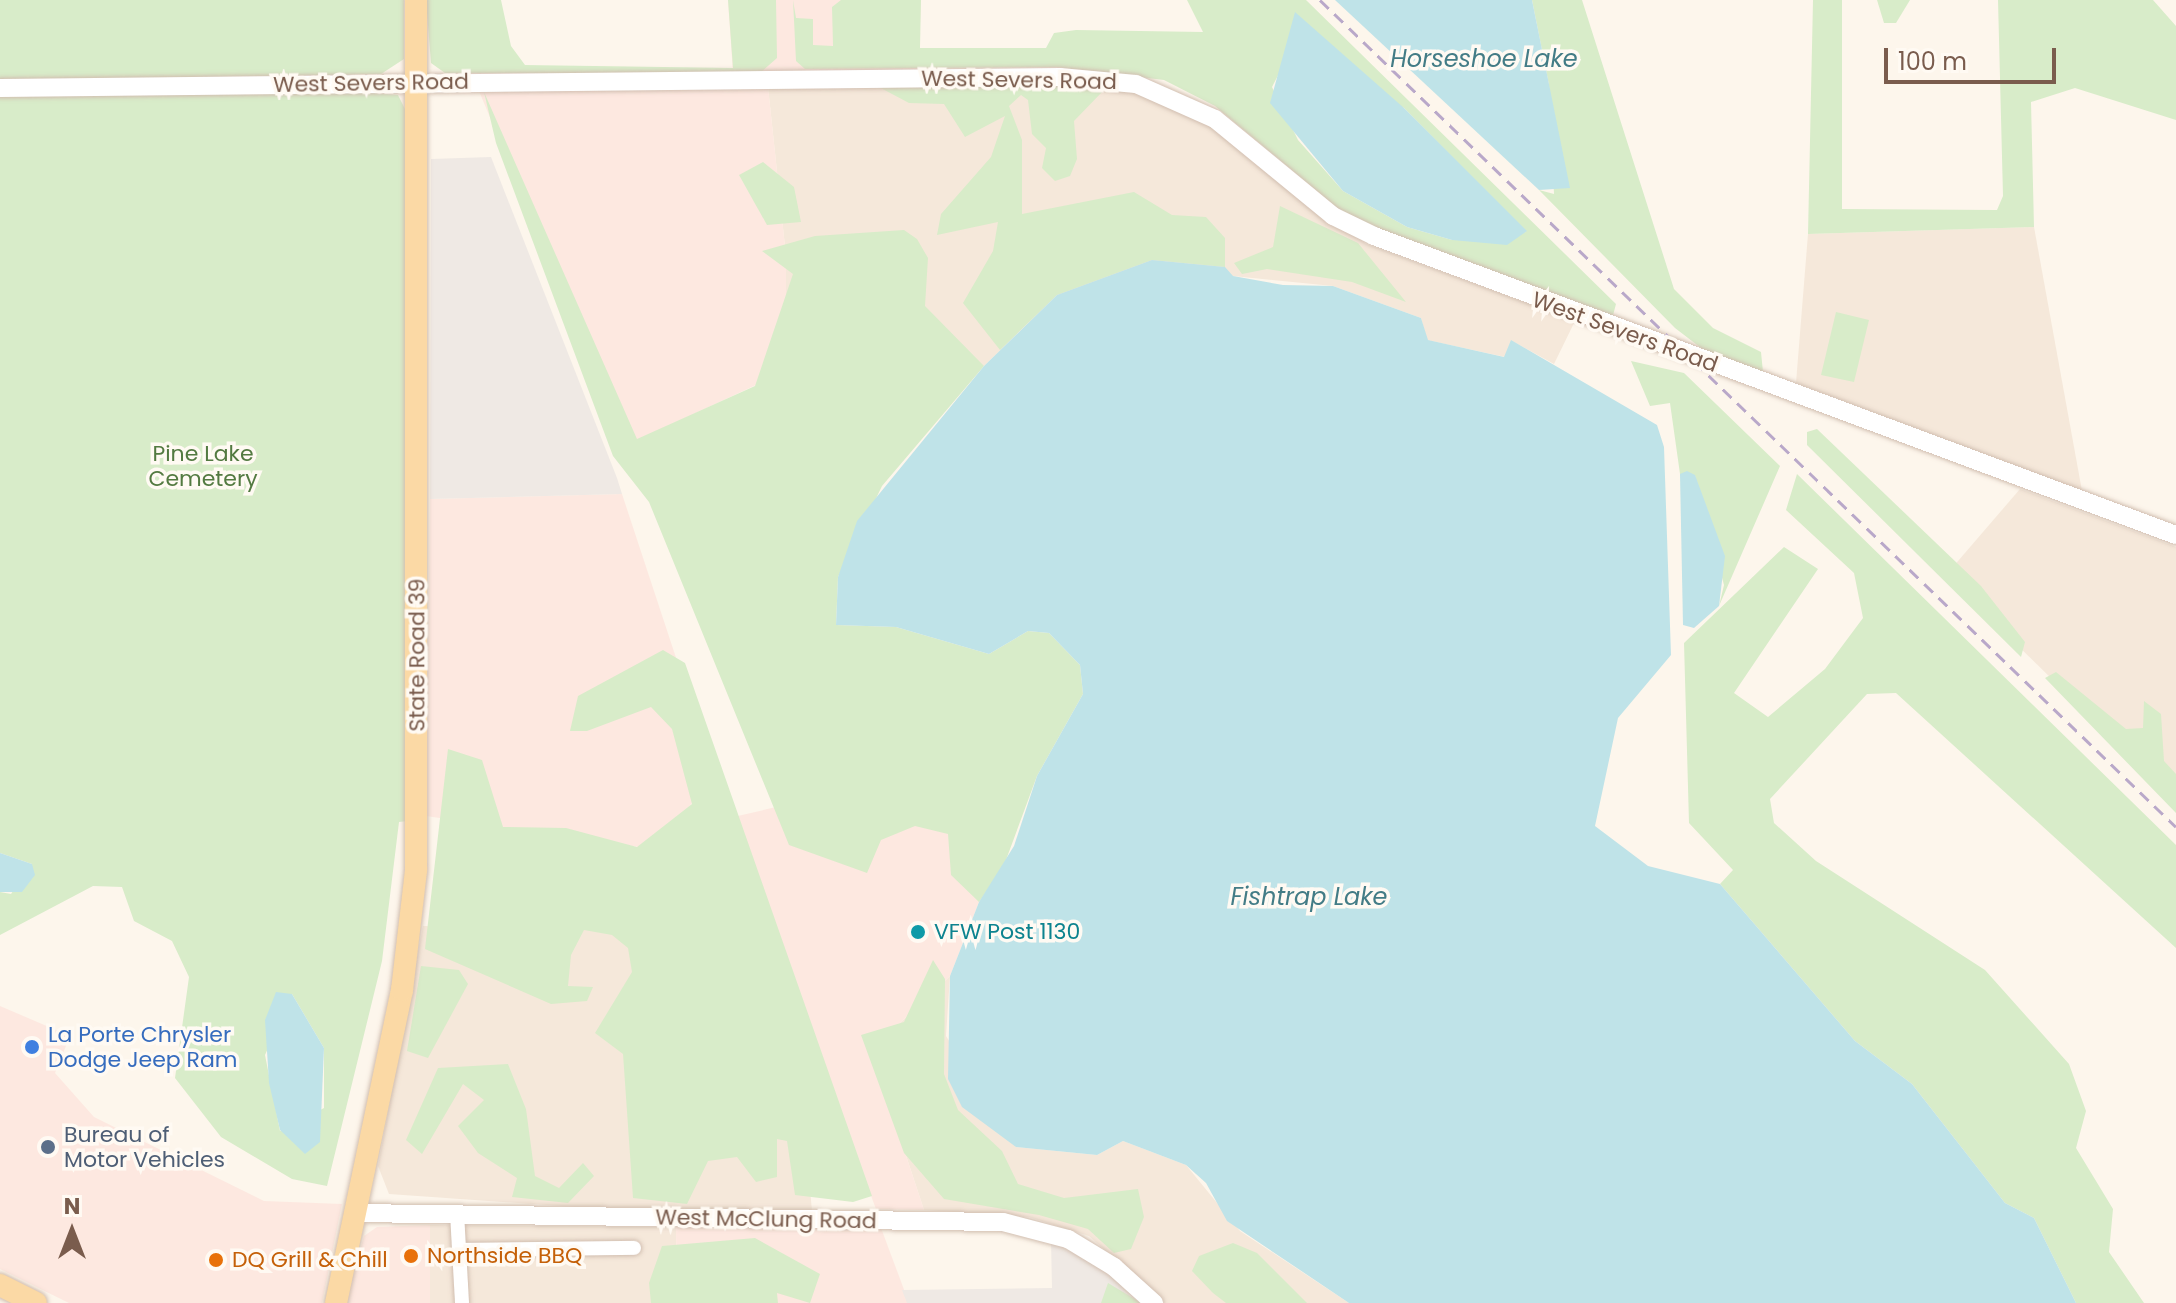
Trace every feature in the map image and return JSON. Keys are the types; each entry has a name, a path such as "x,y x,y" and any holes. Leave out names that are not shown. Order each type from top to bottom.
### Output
{"main road":[{"name":"State Road 39","path":"336,1303 402,990 416,870 416,0"},
{"path":"0,1285 35,1303"}],"street":[{"name":"West Severs Road","path":"0,88 1060,77 1136,84 1215,119 1324,209 1374,236 2176,535"},
{"name":"West McClung Road","path":"355,1213 1003,1222 1068,1239 1114,1267 1154,1303"},
{"path":"457,1213 462,1250 462,1303"},
{"path":"462,1250 634,1248"}],"shaded area":[{"path":"728,0 921,0 918,70 733,73"},
{"path":"768,87 1106,87 1138,94 1212,127 1366,244 1575,321 1554,364 1512,341 1505,357 1427,340 1421,318 1333,286 1233,276 1057,295 984,366 786,371 786,256"},
{"path":"768,87 786,256 786,371 627,445 479,91"},
{"path":"491,157 622,494 430,499 431,159"},
{"path":"2034,227 2082,491 1796,383 1808,234"},
{"path":"2020,489 2176,547 2176,801 1946,575"},
{"path":"622,494 715,776 653,849 426,816 430,499"},
{"path":"897,779 1003,868 979,902 950,976 871,1050 924,1210 876,1209 729,818"},
{"path":"423,926 632,931 805,1136 812,1211 618,1210 389,1194 378,1166"},
{"path":"950,976 946,1036 1016,1147 1097,1155 1123,1141 1186,1165 1240,1231 1349,1303 1165,1303 1089,1236 1029,1217 924,1210 871,1050"},
{"path":"0,1006 70,1036 55,1073 94,1117 264,1201 342,1204 322,1303 69,1303 0,1269"},
{"path":"430,1225 676,1227 677,1303 430,1303"},
{"path":"430,1225 430,1303 345,1303 364,1236 377,1227"},
{"path":"676,1227 881,1228 909,1303 677,1303"},
{"path":"1051,1241 1112,1274 1141,1303 907,1303 902,1290 1052,1288"}],"green space":[{"path":"0,0 404,0 404,59 381,74 0,81"},
{"path":"426,0 501,0 511,46 525,65 733,68 728,0 776,0 777,58 760,73 445,73 431,63"},
{"path":"793,0 796,18 813,19 813,45 833,46 832,7 841,0 921,0 920,48 1046,48 1054,33 1076,30 1203,32 1187,0 1306,0 1616,304 1612,319 1347,216 1215,106 1164,80 1057,67 805,69 796,61","holes":["1288,56 1404,108 1526,232 1452,240 1407,227 1343,191 1298,140 1272,87"]},
{"path":"1532,0 1582,0 1674,289 1713,328 1761,352 1763,372 1705,351 1675,328 1539,190 1554,194 1549,85"},
{"path":"1813,0 1842,0 1842,209 1997,210 2003,196 1998,0 2153,0 2176,26 2176,120 2075,88 2031,102 2034,227 1808,234"},
{"path":"1877,0 1910,0 1896,23 1884,23"},
{"path":"1095,85 1103,91 1074,121 1077,159 1070,176 1055,181 1042,168 1046,148 1032,134 1028,100 1021,95 1009,106 1022,140 1022,214 1134,192 1172,215 1206,217 1225,238 1225,267 1152,260 1057,295 1000,350 963,303 993,251 998,222 937,235 941,214 991,157 1005,116 965,137 944,104 909,103 877,86"},
{"name":"Pine Lake Cemetery","path":"363,92 398,95 406,111 408,821 399,822 382,961 327,1186 292,1179 221,1137 175,1078 189,977 172,941 134,921 122,887 93,886 0,935 0,892 11,894 32,864 0,853 0,96","holes":["292,994 324,1048 324,1108 280,1131 265,1055"]},
{"path":"484,92 637,439 755,386 793,274 762,251 815,236 904,230 917,239 928,258 925,306 984,366 882,486 838,577 836,625 896,627 989,654 1028,631 1049,633 1080,665 1083,694 1037,776 1003,868 979,902 951,875 948,834 915,826 881,840 867,873 789,845 649,502 613,456 496,143"},
{"path":"763,162 794,187 801,222 767,225 739,175"},
{"path":"1280,206 1358,243 1406,302 1352,282 1267,269 1242,274 1234,263 1273,247"},
{"path":"1836,312 1869,320 1854,382 1821,375"},
{"path":"1631,361 1684,373 1780,466 1719,606 1724,585 1695,476 1680,474 1670,403 1650,406"},
{"path":"1817,429 1981,586 2025,642 2021,657 1807,445 1807,432"},
{"path":"1797,474 2176,845 2176,948 1896,693 1867,694 1770,799 1774,823 1816,861 1985,970 2069,1064 2086,1111 2076,1148 2113,1209 2109,1252 2144,1303 2076,1303 2034,1218 2005,1203 1912,1084 1855,1041 1720,884 1733,870 1689,823 1684,643 1784,547 1818,569 1734,693 1768,717 1825,669 1863,618 1854,573 1786,510"},
{"path":"663,650 685,663 872,1196 853,1202 795,1195 787,1141 777,1139 777,1177 756,1182 737,1157 708,1161 687,1204 633,1198 623,1054 595,1033 632,972 628,948 612,935 584,930 571,955 568,986 593,987 587,1001 551,1004 425,949 448,749 482,760 503,827 566,828 637,847 692,804 672,729 651,707 587,731 570,731 578,696"},
{"path":"2056,672 2126,729 2143,728 2144,701 2161,714 2164,761 2176,774 2176,813 2045,678"},
{"path":"933,960 945,979 944,1074 958,1110 1002,1151 1018,1184 1064,1198 1138,1189 1144,1217 1131,1249 1114,1253 1088,1229 1039,1215 944,1199 904,1153 861,1035 904,1022"},
{"path":"421,966 459,970 468,984 428,1058 407,1051"},
{"path":"508,1064 526,1109 535,1176 559,1188 583,1163 594,1176 568,1203 512,1197 517,1178 478,1153 458,1126 484,1100 463,1084 422,1154 406,1140 438,1068"},
{"path":"755,1238 820,1274 810,1303 777,1293 778,1303 651,1303 649,1283 662,1246"},
{"path":"1233,1243 1257,1253 1307,1303 1226,1303 1213,1293 1192,1271 1199,1256"},
{"path":"1108,1283 1138,1301 1140,1303 1101,1303"}],"water":[{"name":"Horseshoe Lake","path":"1335,0 1532,0 1570,188 1539,190"},
{"path":"1295,12 1404,108 1527,231 1507,245 1452,240 1407,227 1343,191 1270,103"},
{"name":"Fishtrap Lake","path":"1152,260 1225,267 1233,276 1283,285 1333,286 1421,318 1428,340 1504,357 1511,340 1657,425 1664,447 1671,655 1618,718 1595,826 1648,866 1720,884 1855,1041 1912,1084 2005,1203 2034,1218 2076,1303 1349,1303 1227,1221 1206,1183 1186,1165 1123,1141 1097,1155 1016,1147 962,1107 948,1079 950,976 979,902 1014,846 1037,776 1083,694 1080,665 1049,633 1028,631 989,654 896,627 836,625 838,577 857,521 984,366 1057,295"},
{"path":"1687,471 1695,475 1725,556 1719,606 1694,628 1683,625 1680,474"},
{"path":"0,853 32,864 35,875 22,892 0,892"},
{"path":"276,992 292,994 324,1048 320,1142 305,1154 280,1130 269,1083 265,1020"}],"railway":[{"path":"1320,0 2176,827"}],"place":[{"name":"VFW Post 1130","path":"918,932"},
{"name":"La Porte Chrysler Dodge Jeep Ram","path":"32,1047"},
{"name":"Bureau of Motor Vehicles","path":"48,1147"},
{"name":"Northside BBQ","path":"411,1256"},
{"name":"DQ Grill & Chill","path":"216,1260"}]}
